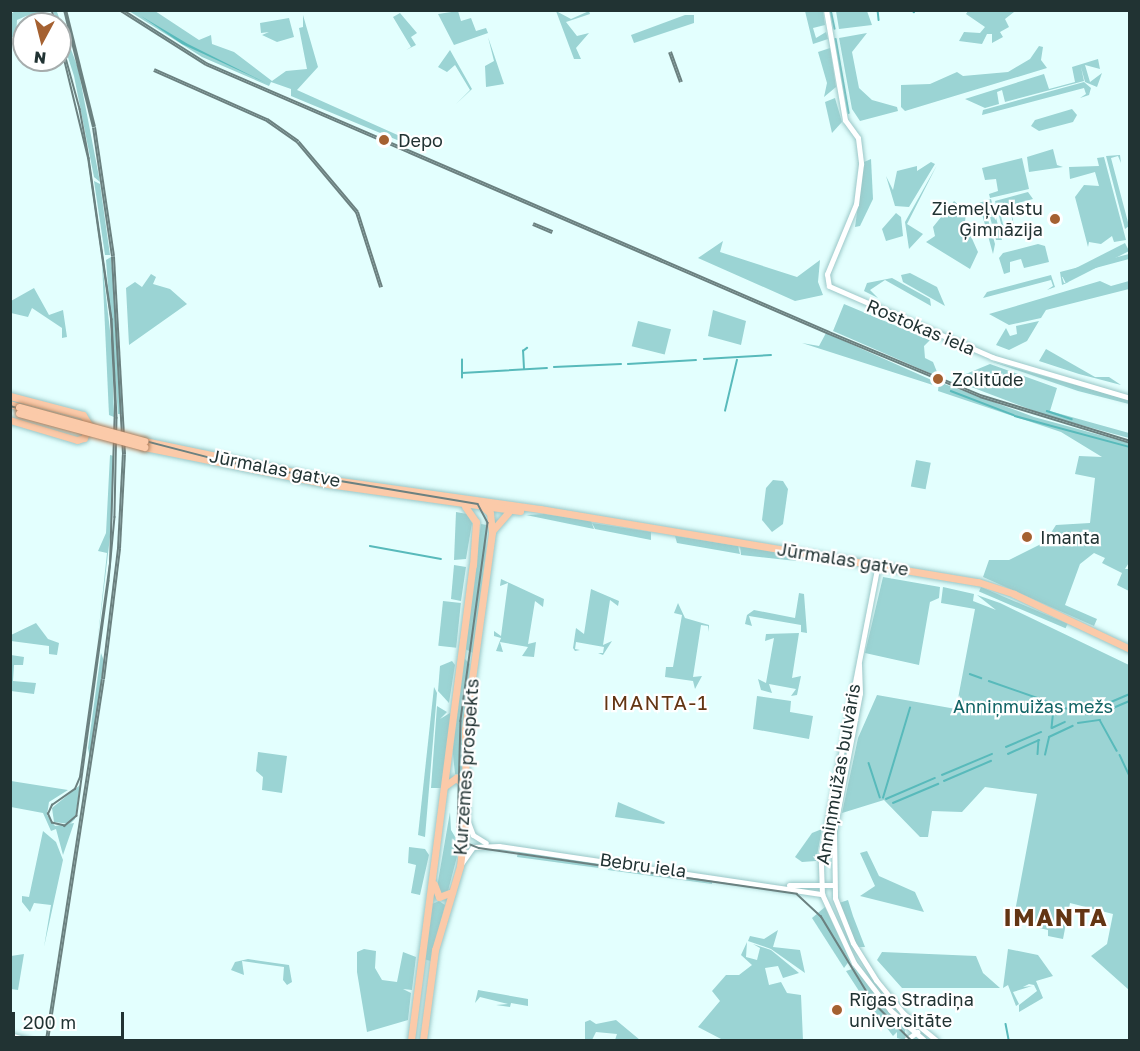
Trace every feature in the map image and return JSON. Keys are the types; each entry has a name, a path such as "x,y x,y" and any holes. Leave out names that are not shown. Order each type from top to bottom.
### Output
{"main road":[{"path":"10,396 83,415 89,425 84,438 77,440 10,420"},
{"name":"Jūrmalas gatve","path":"10,404 19,410"},
{"name":"Jūrmalas gatve","path":"10,410 19,410 144,444 266,473 508,513 543,510"},
{"name":"Jūrmalas gatve","path":"144,444 333,480 543,510 878,565 1001,588 1130,649"},
{"path":"474,500 488,510"},
{"name":"Kurzemes prospekts","path":"411,1041 433,882 476,522 465,507"},
{"name":"Kurzemes prospekts","path":"423,1041 435,950 460,866 466,817 465,730 492,532 488,510"},
{"path":"492,532 508,513"},
{"path":"460,656 467,655 474,665"},
{"path":"445,786 456,778 466,787"},
{"path":"433,882 439,897 452,892"}],"street":[{"name":"Rostokas iela","path":"826,10 845,120 858,138 861,164 856,204 827,274 835,290 992,357 1130,398"},
{"name":"Anniņmuižas bulvāris","path":"824,896 821,857 878,565"},
{"name":"Anniņmuižas bulvāris","path":"859,664 860,693 834,831 835,895 866,967 920,1028 936,1041"},
{"name":"Bebru iela","path":"466,817 476,839 499,846 786,886 824,896"},
{"name":"Bebru iela","path":"460,866 473,847 499,846"},
{"name":"Anniņmuižas bulvāris","path":"824,884 834,885"},
{"name":"Bebru iela","path":"786,886 824,884"},
{"path":"835,895 824,896 854,963 915,1037 924,1041"},
{"path":"906,1041 915,1037 920,1028"},
{"path":"10,1035 28,1041"}],"green space":[{"path":"1013,10 1014,12 1005,19 1009,27 1000,32 1003,37 992,43 992,34 987,34 982,44 959,41 964,32 980,33 985,27 966,14 968,11"},
{"path":"44,11 44,12 14,12"},
{"path":"129,11 155,11 199,40 211,35 212,44 234,52 272,81 286,71 307,69 299,28 303,27 303,15 318,67 297,90 402,137 402,142 291,96 291,89 271,82 269,86 202,57"},
{"path":"458,11 461,21 471,18 476,31 486,28 488,33 454,45 438,14"},
{"path":"556,11 571,19 589,11 590,14 566,22 577,36 589,33 576,48 581,59 574,59"},
{"path":"805,11 823,11 825,25 813,28 816,38 826,32 828,39 813,44"},
{"path":"836,11 867,11 872,25 839,29"},
{"path":"12,13 12,37 11,37"},
{"path":"400,13 417,33 411,37 416,45 406,50 411,47 393,17"},
{"path":"685,15 694,15 694,23 634,43 631,35"},
{"path":"289,18 294,37 277,42 262,35 269,32 261,33 260,23"},
{"path":"867,33 852,52 859,88 872,100 897,107 898,111 860,121 852,109 839,38"},
{"path":"488,37 504,84 486,87 485,66 494,61"},
{"path":"1039,46 1043,47 1041,60 1047,68 905,111 901,107 901,85 930,84 957,72 963,76 1008,72 1030,59"},
{"path":"830,48 836,87 824,97 827,83 818,52"},
{"path":"450,50 472,89 455,105 470,90 455,65 447,72 438,67"},
{"path":"72,52 78,68 100,182 94,177 74,76"},
{"path":"1098,59 1100,69 1085,65 1090,82 1102,73 1097,87 1085,82 1081,67 1084,81 1005,102 1002,90 997,92 999,104 985,108 965,99 1044,74 1049,89 1075,82 1072,67"},
{"path":"1084,82 1091,88 1089,95 1080,98 1086,94 1084,88 982,115 983,110"},
{"path":"835,98 842,122 832,133 825,102"},
{"path":"1072,109 1077,115 1073,122 1039,131 1031,126 1035,120"},
{"path":"1053,149 1057,165 1063,167 1029,172 1027,157"},
{"path":"1120,155 1121,163 1118,156 1111,158 1129,226 1125,229 1106,156"},
{"path":"1104,157 1126,240 1114,242 1112,236 1101,244 1089,242 1088,247 1075,197 1084,185 1099,186 1095,172 1070,179 1069,167 1099,166 1097,158"},
{"path":"1022,158 1029,189 990,198 989,194 998,191 996,179 985,180 982,168"},
{"path":"871,159 873,199 860,226 855,227 864,162"},
{"path":"931,162 935,164 909,207 895,206 886,176 893,190 897,171 917,166 917,171"},
{"path":"937,165 907,224 923,234 909,249 905,222"},
{"path":"94,181 100,184 110,255 105,255"},
{"path":"1028,192 1033,199 999,208 1004,228 1013,225 1011,212 1015,228 1003,231 995,201"},
{"path":"991,199 1002,240 996,240 989,213 985,209 995,244 993,254 979,203"},
{"path":"954,201 966,211 965,223 978,252 970,269 926,242 935,236 933,227"},
{"path":"896,213 901,217 903,236 886,241 882,229"},
{"path":"723,241 720,252 797,277 820,260 818,282 823,295 795,301 698,258"},
{"path":"1125,243 1129,251 1066,283 1062,275"},
{"path":"1038,244 1045,246 1049,262 1024,268 1021,259 1010,262 1010,272 1004,274 999,258 1003,253"},
{"path":"1129,254 1129,259 1062,277 1064,283 1069,282 1062,285 1060,272"},
{"path":"111,257 122,414 118,414 106,260"},
{"path":"102,262 112,348 114,417 109,415"},
{"path":"910,273 937,287 945,306 903,282 901,275"},
{"path":"151,274 156,277 153,284 170,289 187,304 129,345 126,288 135,282 142,287"},
{"path":"1051,275 1055,287 1047,290 1053,286 1051,280 983,298 987,292"},
{"path":"892,278 930,299 931,306 885,280 870,290 878,298 864,291 867,283"},
{"path":"1100,281 1111,286 1129,281 1129,289 1046,310 1041,318 1009,325 989,314"},
{"path":"34,288 49,315 63,310 67,337 62,338 62,328 32,308 28,317 11,313 11,301"},
{"path":"844,304 930,340 924,346 925,358 933,362 939,377 833,331"},
{"path":"713,310 746,321 741,345 708,336"},
{"path":"638,321 671,329 665,354 632,346"},
{"path":"1039,321 1027,341 1009,350 996,345 1006,328 1010,336 1017,334 1016,326"},
{"path":"826,333 936,382 936,386 802,343 819,346"},
{"path":"1046,349 1095,377 1109,377 1121,385 1039,361"},
{"path":"990,361 1129,400 1129,404 1078,391"},
{"path":"990,364 1057,388 1050,411 1129,433 1129,438 1048,416 958,382 961,376"},
{"path":"939,382 1034,417 1129,443 1130,561 1125,569 1129,569 1129,591 1117,585 1122,573 1102,563 1105,558 1094,553 1080,564 1065,605 1097,619 1094,626 983,577 989,560 1009,560 1045,542 1056,525 1090,523 1095,478 1075,474 1079,456 1102,457 1061,432 938,391"},
{"path":"110,455 114,456 112,520 97,646 107,553 98,551 106,533"},
{"path":"916,460 931,463 926,489 911,487"},
{"path":"773,480 783,481 788,489 783,524 772,532 762,520 766,488"},
{"path":"456,512 467,514 472,523 466,559 454,560"},
{"path":"544,514 591,521 594,529 526,515"},
{"path":"592,523 651,532 651,540 595,529"},
{"path":"481,524 487,525 486,551 473,653 463,648"},
{"path":"675,536 738,546 740,554 677,543"},
{"path":"740,546 797,556 796,561 741,555"},
{"path":"454,565 466,567 461,601 451,599"},
{"path":"883,577 940,587 939,598 930,602 919,665 865,653"},
{"path":"501,579 544,599 543,607 535,601 528,644 536,642 534,657 522,656 528,647 500,642 503,652 496,651 501,638 494,636 494,631 501,636 508,583 500,586"},
{"name":"Anniņmuižas mežs","path":"943,587 974,594 973,601 996,610 977,595 1000,603 1129,665 1129,990 1091,956 1107,944 1113,914 1070,903 1063,939 1048,936 1048,930 1013,922 1037,794 985,787 962,812 932,811 928,837 920,837 884,800 842,813 858,738 877,695 956,709 975,609 941,603"},
{"path":"981,587 1068,624 1066,628 979,592"},
{"path":"591,589 619,601 618,606 610,600 603,645 612,641 603,655 598,653 603,653 604,647 576,642 575,649 580,650 575,651 573,648 576,628 584,634"},
{"path":"799,593 804,594 807,633 801,632 801,625 749,616 752,626 745,624 747,615 754,610 795,618"},
{"path":"443,601 461,603 456,648 438,646"},
{"path":"678,603 685,618 709,625 709,632 708,626 701,625 693,677 702,676 695,689 693,681 665,677 666,667 673,667 682,615 674,613"},
{"path":"36,623 48,639 59,643 57,655 49,654 49,646 11,641 11,635"},
{"path":"799,633 792,678 801,676 797,695 791,696 796,689 769,684 772,693 761,690 758,679 766,683 774,638 765,641 766,634"},
{"path":"101,653 104,661 90,759 88,748"},
{"path":"11,655 24,657 23,665 14,665 13,681 36,683 34,694 11,691"},
{"path":"463,657 470,664 463,728 464,775 455,774 452,744"},
{"path":"452,661 455,665 449,703 438,691 440,666"},
{"path":"434,687 437,693 425,837 418,835"},
{"path":"757,696 791,701 790,712 813,716 809,739 753,729"},
{"path":"437,706 447,712 440,719 450,713 450,727 442,788 431,788"},
{"path":"258,752 287,756 282,793 262,790 263,777 256,771"},
{"path":"11,781 68,790 49,802 47,815 55,826 74,823 63,855 56,829 51,831 43,813 11,807"},
{"path":"80,785 75,819 70,824 54,822 52,808"},
{"path":"618,802 665,822 664,824 615,817"},
{"path":"450,812 451,830 460,845 448,891 441,896 437,887"},
{"path":"822,829 816,861 802,862 795,857 812,833"},
{"path":"43,831 56,842 63,860 44,947 51,905 34,903 30,912 22,902 22,896 29,897"},
{"path":"409,847 425,849 429,855 420,895 411,893 416,865 408,863"},
{"path":"518,851 599,863 599,868 517,857"},
{"path":"867,851 879,876 915,892 924,912 860,896 875,886 860,853"},
{"path":"607,864 712,877 712,884 608,870"},
{"path":"848,900 865,947 857,947 839,903"},
{"path":"439,901 445,905 431,961 423,959 432,904"},
{"path":"825,907 850,960 844,968 812,918"},
{"path":"778,930 773,947 800,950 805,973 771,949 748,941 750,936 764,939"},
{"path":"747,942 746,957 757,960 760,948 753,944 771,950 799,973 783,978 778,966 765,968 769,985 781,982 787,993 801,995 803,1040 723,1040 698,1027 720,1001 712,991 726,975 739,975 752,965 741,955"},
{"path":"364,949 376,951 375,968 382,980 397,982 403,952 416,957 412,990 403,989 411,993 408,1020 367,1032 357,972 357,952"},
{"path":"1008,949 1038,955 1053,976 1036,981 1043,998 1019,1012 1019,1005 1037,991 1034,985 1029,984 1023,987 1032,986 1013,992 1019,1004 1016,1006 1008,985 1003,988"},
{"path":"882,952 976,956 983,973 1000,988 902,988 877,960"},
{"path":"24,954 18,990 11,989 11,956"},
{"path":"248,959 289,965 292,982 287,985 283,980 284,967 242,961 244,975 231,970 235,962"},
{"path":"855,968 905,1030 905,1040 897,1038 897,1032 893,1036 859,991 846,971"},
{"path":"478,990 528,999 528,1006 511,1003 510,1007 496,1005 508,1004 480,997 475,1003"},
{"path":"590,1020 596,1024 616,1020 640,1040 615,1040 617,1034 596,1032 592,1040 585,1040 585,1022"}],"shaded area":[{"path":"141,16 188,44 266,83 182,44"}],"waterway":[{"path":"831,10 835,29"},
{"path":"878,10 879,20"},
{"path":"836,39 849,113"},
{"path":"524,369 523,351 527,348"},
{"path":"704,359 771,355"},
{"path":"462,360 462,378"},
{"path":"628,364 696,360"},
{"path":"725,411 737,360"},
{"path":"554,367 621,364"},
{"path":"462,373 547,368"},
{"path":"951,391 1014,415"},
{"path":"1047,411 1072,419"},
{"path":"1015,416 1130,447"},
{"path":"370,546 441,559"},
{"path":"970,674 981,678"},
{"path":"989,681 1046,701"},
{"path":"1059,706 1083,714 1130,694"},
{"path":"1099,714 1130,701"},
{"path":"883,798 910,708"},
{"path":"1054,709 1052,728 1065,722"},
{"path":"1078,723 1100,720 1117,751"},
{"path":"1045,755 1049,737 1073,726"},
{"path":"1006,747 1041,732"},
{"path":"1008,754 1039,740 1038,754"},
{"path":"942,775 992,754"},
{"path":"1120,755 1130,776"},
{"path":"944,781 991,761"},
{"path":"869,763 880,797"},
{"path":"886,799 935,778"},
{"path":"893,803 938,784"},
{"path":"1006,1024 1009,1040"}],"tram line":[{"path":"67,72 88,158 111,319 115,401 110,564 80,777 75,789 52,805 48,814 52,823 65,826 77,816 109,581 115,517 117,418 112,319 89,158 80,109 70,72"},
{"path":"10,406 227,462 478,504 488,523 461,721 458,827 464,842 479,848 797,894 821,916 873,1002 911,1040"}],"railway":[{"path":"47,1040 103,679 119,548 124,454 113,256 94,127 65,10"},
{"path":"121,10 206,64 829,333 980,396 1130,442"},
{"path":"670,52 681,82"},
{"path":"154,70 267,120 298,142 357,212 381,287"},
{"path":"533,224 552,232"}],"place":[{"name":"Depo","path":"384,140"},
{"name":"Ziemeļvalstu Ģimnāzija","path":"1055,219"},
{"name":"Zolitūde","path":"938,379"},
{"name":"Imanta","path":"1027,537"},
{"name":"Rīgas Stradiņa universitāte","path":"837,1010"}],"district":[{"name":"IMANTA-1","path":"656,702"},
{"name":"IMANTA","path":"1056,917"}]}
